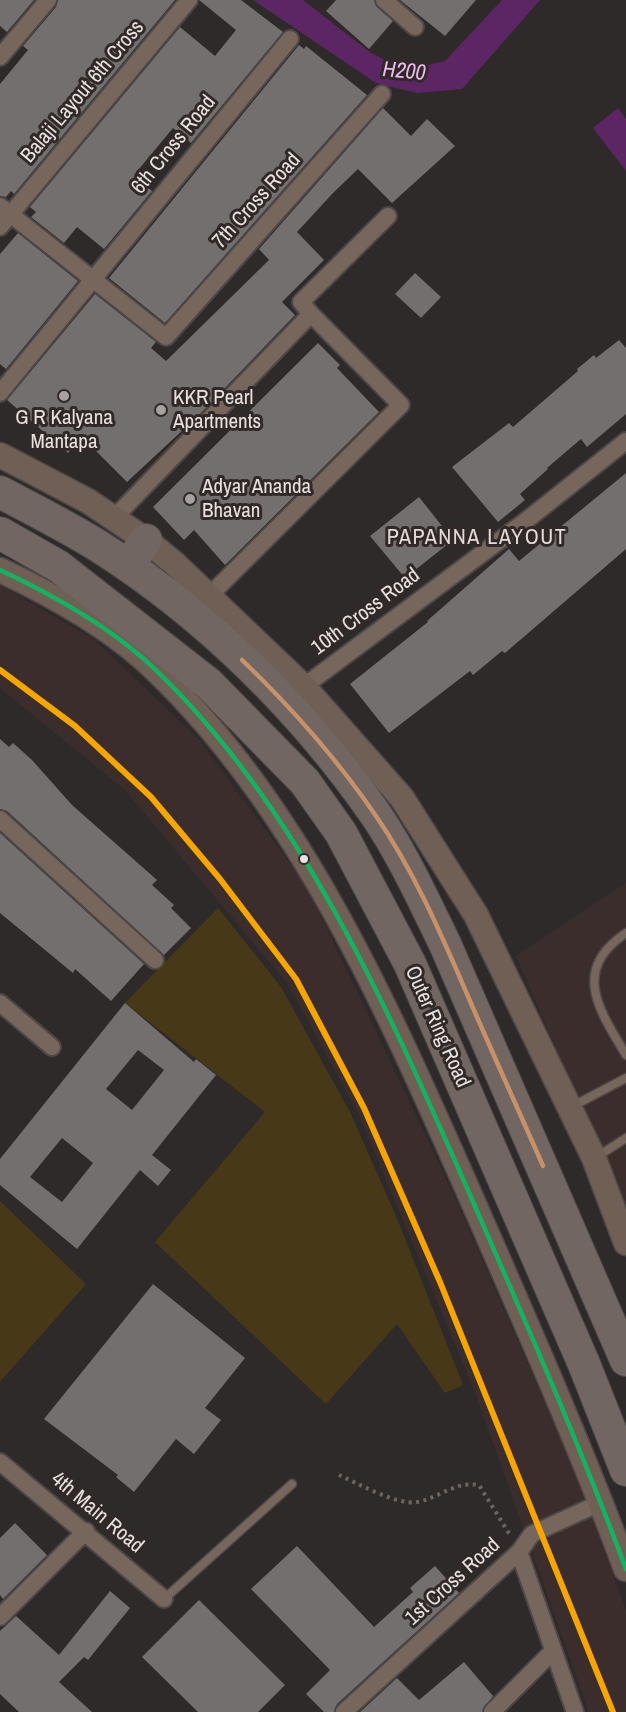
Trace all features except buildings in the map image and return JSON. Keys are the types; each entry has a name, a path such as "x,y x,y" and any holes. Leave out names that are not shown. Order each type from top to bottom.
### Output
{"highway":[{"name":"Outer Ring Road","path":"0,492 51,519 128,566 209,631 294,694 330,754 377,817 414,881 445,944 626,1360"},
{"name":"Outer Ring Road","path":"0,533 58,566 151,650 208,683 305,782 347,843 410,964 579,1354 626,1470"},
{"path":"128,566 146,540"}],"street":[{"path":"0,57 48,0"},
{"name":"Balaji Layout 6th Cross","path":"3,215 189,0"},
{"path":"384,0 415,27"},
{"name":"6th Cross Road","path":"0,393 290,39"},
{"name":"7th Cross Road","path":"93,279 166,337 382,94"},
{"path":"3,215 93,279"},
{"path":"210,595 401,405 301,302 388,216"},
{"path":"114,518 311,314"},
{"name":"10th Cross Road","path":"294,694 523,523 626,441"},
{"path":"0,455 114,518 146,540 210,595 294,694 402,798 476,915 594,1158 617,1209 626,1243"},
{"path":"0,570 98,626 151,650 277,814 340,924 416,1074 545,1367 626,1569"},
{"path":"0,819 154,960"},
{"path":"0,1003 52,1047"},
{"name":"4th Main Road","path":"0,1462 86,1531 164,1599"},
{"path":"519,1552 532,1534 600,1503"},
{"path":"0,1617 86,1531"},
{"name":"1st Cross Road","path":"344,1712 519,1552 575,1712"},
{"path":"492,1712 553,1652"}],"lane":[{"path":"626,933 617,938 602,958 593,980 595,999 626,1054"},
{"path":"570,1108 626,1078"},
{"path":"594,1158 626,1138"},
{"path":"164,1599 292,1484"}],"path":[{"path":"339,1475 394,1498 416,1503 465,1483 479,1485 519,1552"}],"shaded area":[{"path":"0,585 96,641 199,740 306,885 452,1191 577,1476 626,1610 626,1712 589,1712 475,1392 359,1115 288,984 124,789 0,688"},
{"path":"626,883 626,1209 516,956"},
{"path":"218,908 281,987 351,1114 398,1221 463,1385 445,1393 397,1324 326,1404 155,1242 265,1112 125,1003"},
{"path":"0,1201 86,1284 0,1382"}],"water":[{"name":"H200","path":"253,0 303,0 371,53 406,70 445,61 502,0 540,0 462,89 417,93 376,83"},
{"path":"618,108 626,119 626,171 593,128"}],"transit line":[{"path":"0,570 75,610 111,633 144,659 198,714 247,774 291,839 332,906 403,1047 549,1377 626,1569"},
{"path":"242,660 296,715 330,754 390,837 437,926 543,1166"},
{"path":"0,670 75,726 151,797 220,879 296,979 364,1108 440,1282 613,1712"}],"place":[{"name":"G R Kalyana Mantapa","path":"64,396"},
{"name":"KKR Pearl Apartments","path":"161,410"},
{"name":"Adyar Ananda Bhavan","path":"190,499"}],"district":[{"name":"PAPANNA LAYOUT","path":"477,538"}]}
